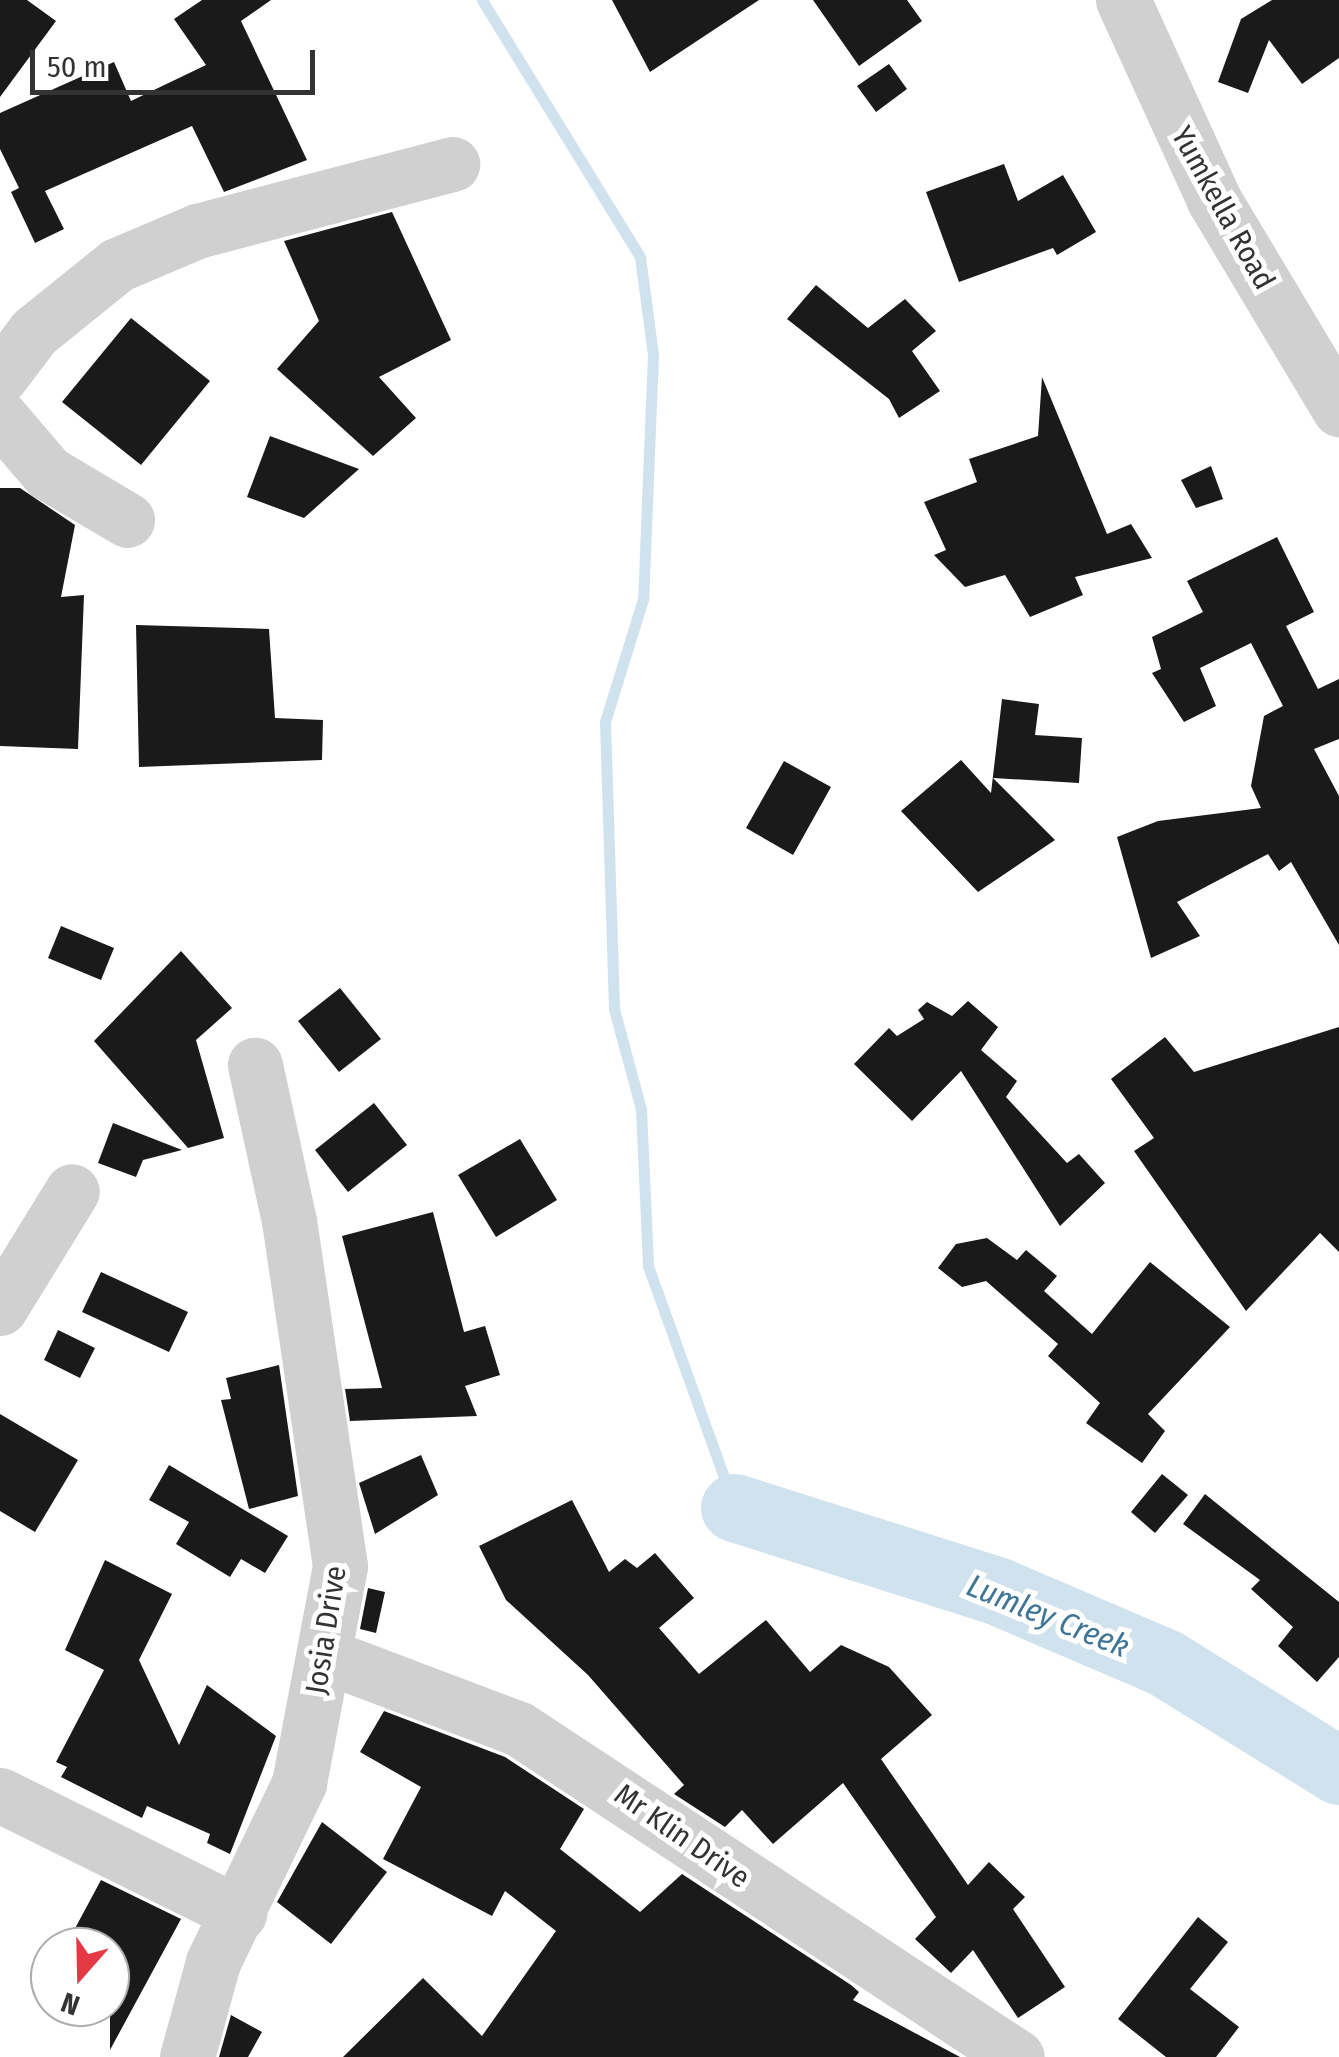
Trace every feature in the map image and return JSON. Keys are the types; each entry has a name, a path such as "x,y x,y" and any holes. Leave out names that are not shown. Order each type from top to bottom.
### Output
{"street":[{"name":"Yumkella Road","path":"1122,0 1214,200 1339,409"},
{"path":"0,377 34,332 117,265 197,231 452,164"},
{"path":"0,417 48,473 127,520"},
{"name":"Josia Drive","path":"186,2057 213,1962 286,1822 326,1656 337,1528 255,1065"},
{"path":"0,1308 72,1191"},
{"name":"Mr Klin Drive","path":"326,1656 519,1729 1017,2057"},
{"path":"0,1795 239,1913"}],"building":[{"path":"0,0 27,0 56,21 0,97"},
{"path":"202,0 271,0 241,21 307,160 224,192 192,126 45,191 64,229 35,243 11,192 19,188 0,149 0,113 114,62 131,101 206,65 174,19"},
{"path":"612,0 759,0 650,72"},
{"path":"813,0 907,0 922,21 859,66"},
{"path":"1272,0 1339,0 1339,58 1302,84 1269,40 1248,93 1218,82 1241,19"},
{"path":"889,64 907,89 876,112 857,86"},
{"path":"1004,164 1018,201 1063,175 1096,232 1057,255 1053,248 959,282 926,192"},
{"path":"392,212 451,340 379,377 416,418 373,456 277,369 319,321 284,241"},
{"path":"816,285 868,328 905,299 936,331 912,351 940,391 899,418 889,399 787,319"},
{"path":"131,318 210,381 141,465 62,402"},
{"path":"1042,377 1107,534 1131,524 1152,558 1075,577 1083,595 1030,617 1005,575 965,587 934,555 946,550 924,502 977,482 969,459 1038,436"},
{"path":"270,436 359,469 304,518 247,497"},
{"path":"1211,466 1223,499 1196,508 1181,480"},
{"path":"0,488 20,488 75,525 61,597 84,595 78,749 0,746"},
{"path":"1277,537 1314,612 1286,626 1318,689 1339,679 1339,739 1314,749 1339,796 1339,945 1291,862 1279,871 1268,854 1177,902 1200,936 1151,958 1117,837 1158,821 1261,808 1251,786 1264,716 1283,706 1251,643 1200,668 1216,706 1184,722 1152,673 1161,669 1152,637 1203,612 1187,581"},
{"path":"136,625 269,629 275,718 323,720 322,760 139,767"},
{"path":"1002,699 1039,704 1035,735 1082,738 1079,783 993,778 1055,840 978,892 901,811 961,760 991,793"},
{"path":"784,761 831,787 793,855 746,828"},
{"path":"61,926 114,948 101,980 48,958"},
{"path":"181,951 232,1008 196,1040 224,1138 188,1148 94,1041"},
{"path":"340,988 381,1039 339,1072 298,1021"},
{"path":"968,1001 998,1027 981,1050 1017,1081 1006,1097 1067,1163 1079,1154 1105,1183 1060,1226 961,1071 912,1121 854,1064 889,1028 897,1036 924,1019 918,1010 927,1002 952,1016"},
{"path":"1339,1027 1339,1252 1320,1233 1246,1311 1134,1151 1154,1138 1111,1079 1165,1037 1194,1072"},
{"path":"374,1103 407,1145 348,1192 315,1150"},
{"path":"113,1123 182,1150 143,1160 136,1177 98,1163"},
{"path":"520,1139 557,1200 496,1237 458,1175"},
{"path":"433,1212 464,1332 485,1326 500,1375 465,1386 477,1416 350,1421 345,1389 382,1388 342,1236"},
{"path":"987,1238 1017,1260 1026,1250 1057,1276 1044,1291 1092,1334 1150,1262 1230,1327 1148,1414 1165,1431 1142,1463 1086,1423 1100,1403 1048,1356 1058,1344 986,1281 962,1287 938,1268 956,1244"},
{"path":"101,1272 188,1312 169,1352 82,1312"},
{"path":"58,1330 95,1348 80,1378 44,1360"},
{"path":"279,1365 298,1496 249,1509 221,1400 231,1399 226,1378"},
{"path":"0,1414 78,1460 35,1532 0,1511"},
{"path":"421,1455 438,1495 375,1534 359,1483"},
{"path":"169,1465 288,1536 265,1573 241,1559 230,1577 176,1544 189,1522 149,1500"},
{"path":"1162,1474 1188,1495 1155,1533 1131,1512"},
{"path":"1205,1494 1339,1602 1339,1657 1317,1682 1278,1646 1293,1627 1251,1589 1260,1580 1183,1524"},
{"path":"572,1500 609,1572 625,1559 637,1568 655,1553 694,1598 659,1628 699,1674 766,1620 810,1672 841,1645 889,1667 932,1715 881,1759 968,1885 989,1862 1025,1897 1013,1909 1065,1987 1018,2018 973,1950 951,1973 915,1939 936,1917 843,1783 773,1844 742,1810 725,1827 674,1794 684,1785 588,1675 506,1600 479,1546"},
{"path":"105,1560 172,1594 139,1660 179,1745 207,1685 276,1736 230,1854 207,1843 210,1834 147,1806 142,1818 61,1777 67,1767 56,1762 104,1670 65,1650"},
{"path":"368,1588 385,1592 376,1633 360,1629"},
{"path":"384,1711 505,1757 584,1809 560,1849 640,1912 682,1874 851,1985 859,1992 853,2000 960,2057 343,2057 423,1978 482,2036 556,1931 505,1891 492,1916 383,1859 421,1787 360,1752"},
{"path":"322,1822 387,1872 331,1944 277,1902"},
{"path":"101,1880 181,1919 130,2013 130,1927 76,1927"},
{"path":"1198,1917 1228,1942 1190,1989 1239,2027 1216,2057 1166,2057 1118,2019"},
{"path":"231,2015 262,2032 248,2057 219,2057"},
{"path":"110,2027 122,2027 110,2050"}],"waterway":[{"path":"482,0 640,257 653,354 643,599 605,722 614,1009 641,1109 648,1266 735,1508"},
{"name":"Lumley Creek","path":"735,1508 997,1591 1165,1663 1339,1771"}]}
